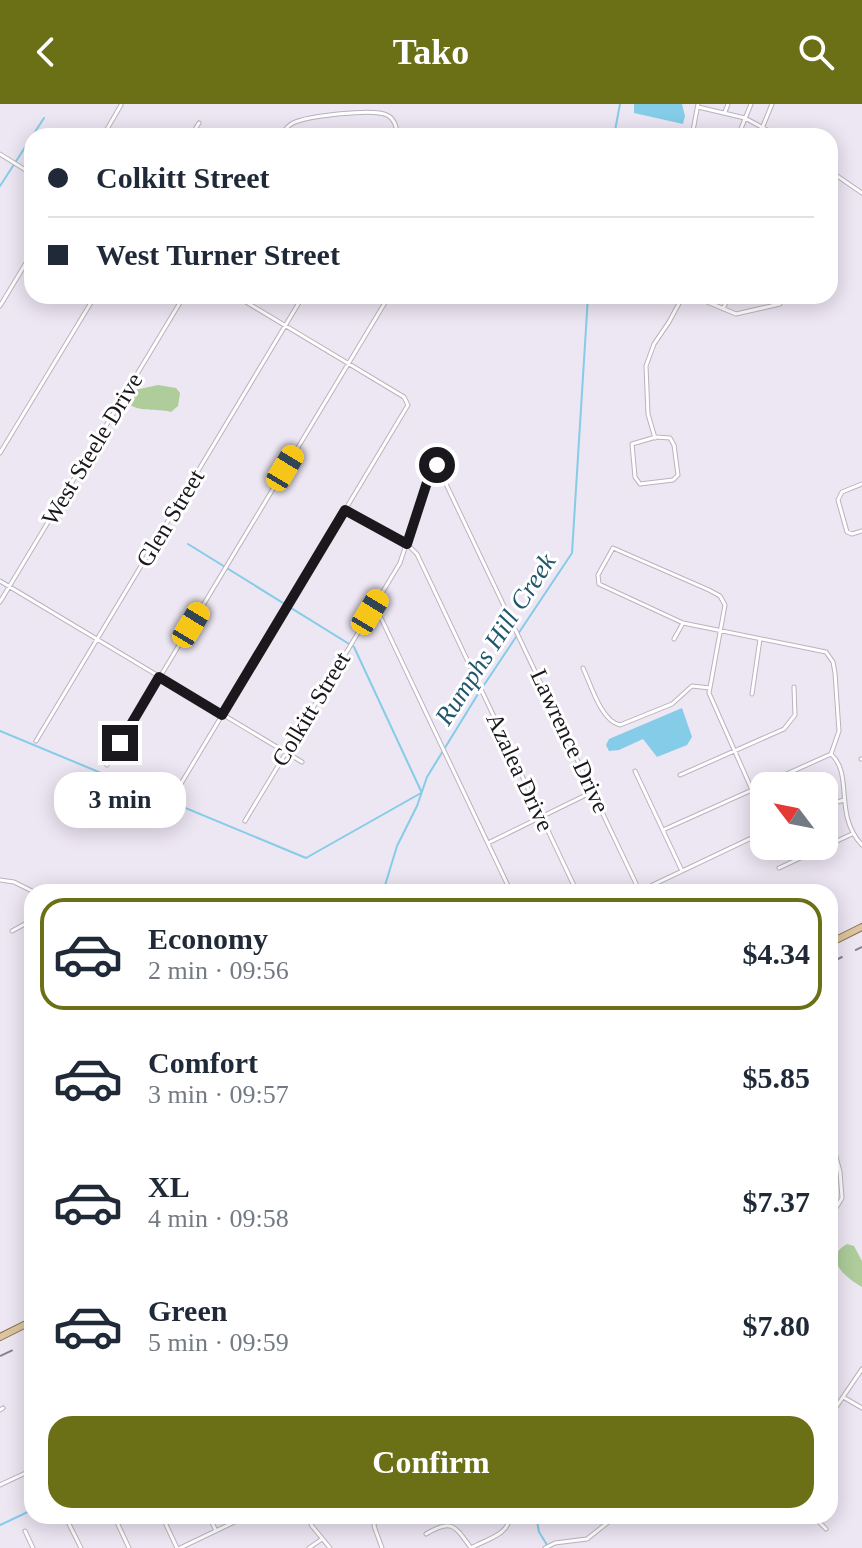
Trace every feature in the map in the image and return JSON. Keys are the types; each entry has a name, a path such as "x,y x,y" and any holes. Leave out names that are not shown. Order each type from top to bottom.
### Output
{"main road":[{"path":"838,939 862,927"},
{"path":"0,1337 24,1325"}],"street":[{"path":"725,112 728,104"},
{"path":"741,128 751,104"},
{"path":"763,126 772,104"},
{"path":"108,128 121,105"},
{"path":"693,128 698,106 745,118 766,128"},
{"path":"285,128 297,121 371,111 390,116 396,128"},
{"path":"196,128 199,123"},
{"path":"0,154 24,169"},
{"path":"838,176 862,193"},
{"path":"0,306 24,266"},
{"path":"0,453 90,304"},
{"name":"West Steele Drive","path":"0,602 179,304"},
{"path":"179,787 408,405 404,397 249,304"},
{"name":"Glen Street","path":"36,741 298,304"},
{"path":"107,765 384,304"},
{"path":"655,438 648,414 646,366 654,344 678,304"},
{"path":"711,304 736,314 780,304"},
{"path":"723,309 725,304"},
{"path":"655,438 670,438 674,445 678,475 673,480 640,484 635,477 632,444 655,438"},
{"name":"Colkitt Street","path":"245,821 400,563 434,465"},
{"name":"Lawrence Drive","path":"434,465 439,466 447,482 636,884"},
{"path":"862,484 842,492 838,498 845,530 852,534 862,531"},
{"name":"Azalea Drive","path":"345,510 407,544 419,559 573,884"},
{"path":"750,785 710,696 710,688 720,631 725,605 720,596 617,548 610,550 598,575 599,584 683,623 720,631 760,639 821,650 831,655 839,731 831,754 792,772"},
{"path":"0,581 302,762"},
{"path":"370,612 377,613 381,618 507,884"},
{"path":"674,639 683,623"},
{"path":"752,694 760,639"},
{"path":"583,668 613,724 620,725 672,704 692,686 710,688"},
{"path":"680,775 789,725 795,715 794,687"},
{"path":"831,754 841,769 846,816 852,834 862,845"},
{"path":"635,771 684,871"},
{"path":"488,843 594,791"},
{"path":"663,830 750,791"},
{"path":"838,802 844,800"},
{"path":"779,868 852,834"},
{"path":"657,884 750,839"},
{"path":"0,880 24,887"},
{"path":"12,931 24,924"},
{"path":"838,1164 842,1198 838,1205"},
{"path":"838,1404 862,1369"},
{"path":"843,1397 862,1408"},
{"path":"0,1485 24,1474"},
{"path":"69,1524 81,1548"},
{"path":"118,1524 129,1548"},
{"path":"166,1524 178,1548 230,1524"},
{"path":"213,1524 216,1531"},
{"path":"311,1524 330,1548"},
{"path":"374,1524 382,1548"},
{"path":"426,1534 439,1526 451,1526 457,1529 471,1548 504,1532 509,1524"},
{"path":"545,1548 555,1543 587,1539 606,1524"},
{"path":"821,1524 826,1529"},
{"path":"25,1531 33,1548"},
{"path":"309,1548 323,1538"}],"green space":[{"path":"158,385 176,388 180,393 178,406 171,412 142,409 126,402 130,391"},
{"path":"847,1244 854,1246 862,1261 862,1287 839,1267 840,1249"}],"water":[{"path":"634,104 682,104 683,124 634,113"},
{"path":"682,708 692,737 687,745 657,757 643,739 609,751 606,745 609,739"}],"waterway":[{"name":"Rumphs Hill Creek","path":"616,128 620,104"},
{"path":"38,128 44,118"},
{"path":"0,186 24,149"},
{"name":"Rumphs Hill Creek","path":"385,884 397,846 427,777 572,553 588,304"},
{"path":"188,544 354,647 421,791"},
{"path":"0,731 306,858 421,793"},
{"path":"0,1525 24,1514"},
{"name":"Rumphs Hill Creek","path":"538,1524 549,1548"}],"railway":[{"path":"838,959 862,947"},
{"path":"0,1356 24,1345"}],"route":[{"path":"120,743 159,677 222,715 345,510 407,544 432,467 437,465"}]}
